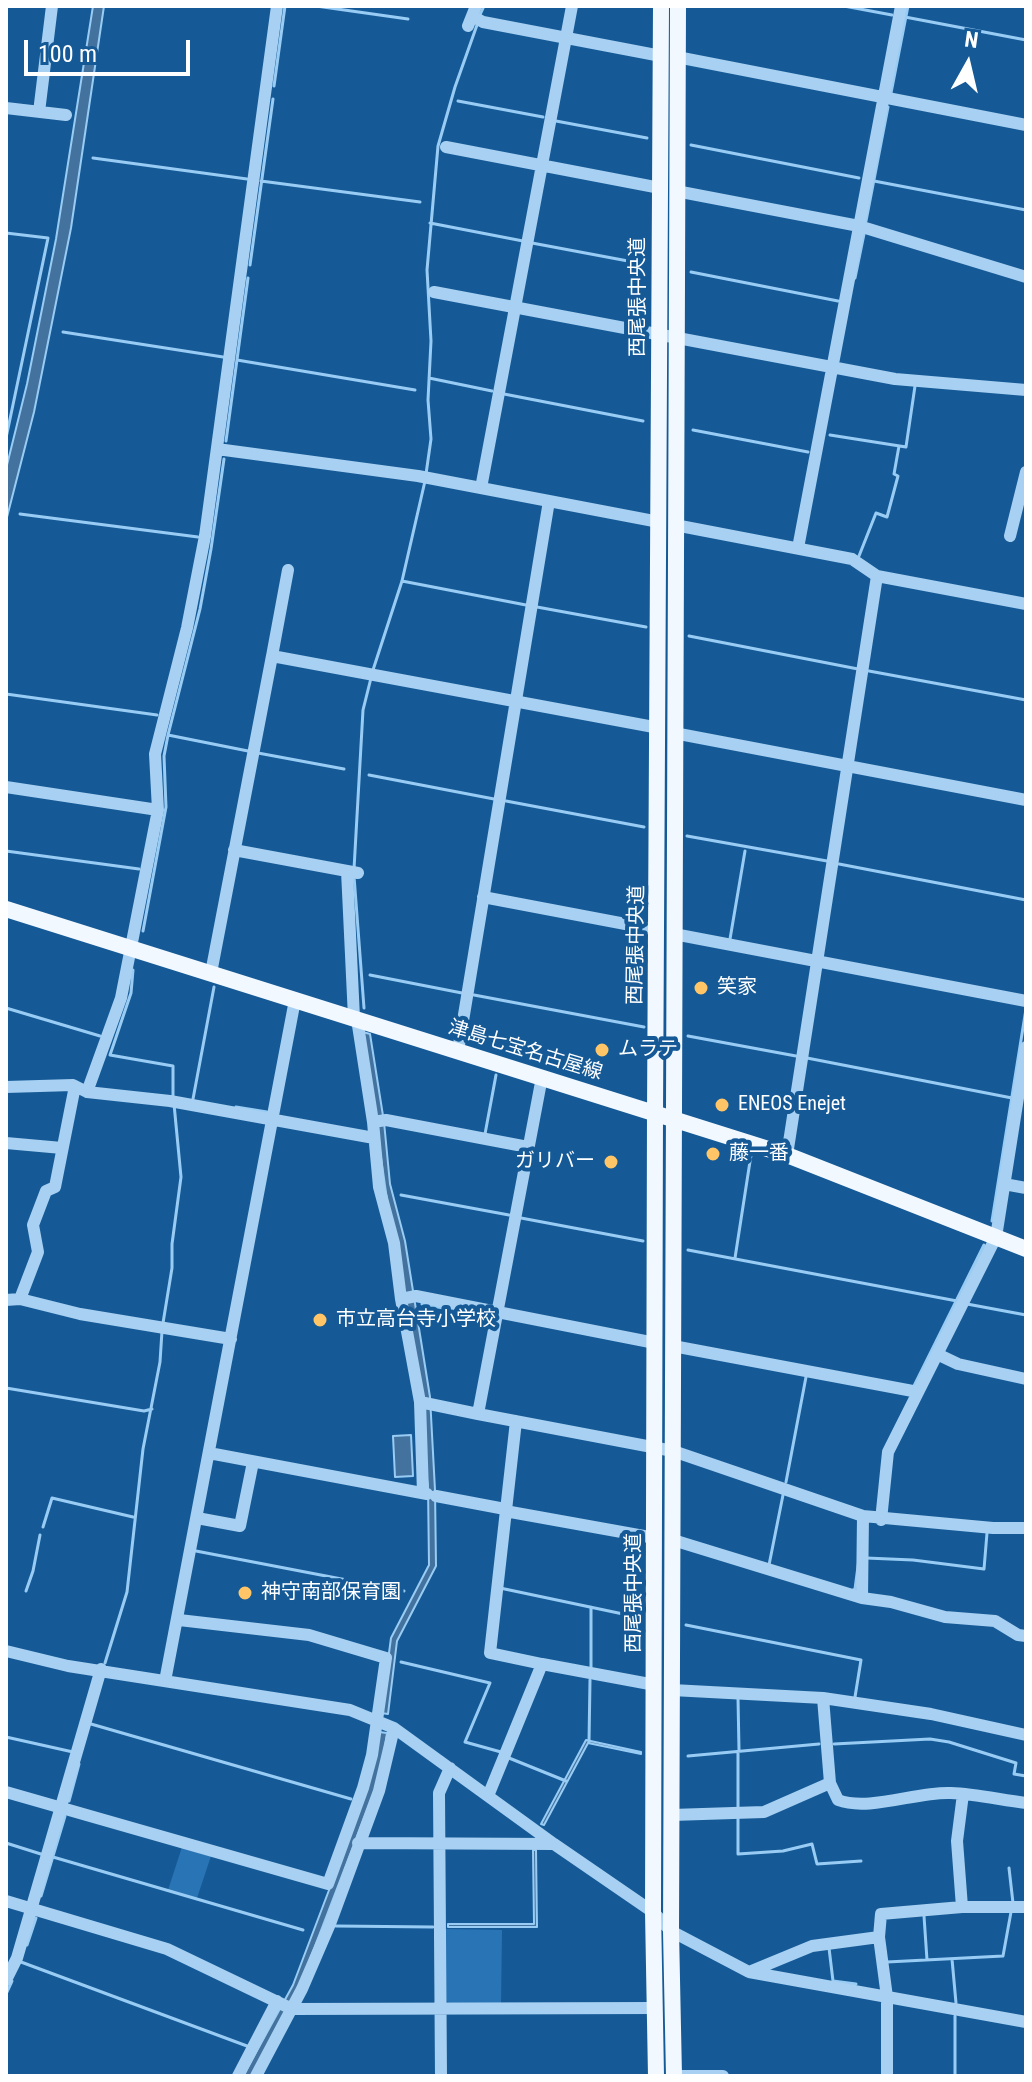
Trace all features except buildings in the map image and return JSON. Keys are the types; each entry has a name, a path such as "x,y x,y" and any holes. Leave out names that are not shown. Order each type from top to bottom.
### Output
{"main road":[{"name":"西尾張中央道","path":"661,6 669,56 668,336 666,731 657,930 655,1112 655,1538 672,1815 674,2076"},
{"name":"西尾張中央道","path":"669,56 678,6"},
{"name":"西尾張中央道","path":"656,2076 653,1912 673,1540 674,934 666,731"},
{"name":"津島七宝名古屋線","path":"6,909 787,1155 1026,1249"}],"street":[{"path":"39,112 52,6"},
{"path":"20,1299 38,1252 33,1225 46,1191 55,1187 62,1148 81,1089 121,998 131,948 158,810 155,754 187,628 205,536 277,6"},
{"path":"481,488 572,6"},
{"path":"798,548 901,6"},
{"path":"475,17 566,38 1026,125"},
{"path":"6,108 66,115"},
{"path":"446,147 859,226 1026,277"},
{"path":"434,292 833,369 895,379 1026,390"},
{"path":"217,449 425,478 798,548 852,559 877,576 1026,604"},
{"path":"1010,536 1026,472"},
{"path":"458,1051 549,501"},
{"path":"211,973 288,570"},
{"path":"787,1155 877,576"},
{"path":"272,656 1026,800"},
{"path":"6,787 158,810"},
{"path":"234,850 351,872 356,1019 378,1121 374,1138 379,1187 406,1298 425,1403 428,1495"},
{"path":"483,897 657,930"},
{"path":"674,934 1026,1001"},
{"path":"165,1681 295,1000"},
{"path":"881,1520 888,1452 996,1237 1026,1047"},
{"path":"478,1414 542,1077"},
{"path":"6,1087 81,1089 174,1101 374,1138"},
{"path":"378,1121 528,1147"},
{"path":"6,1143 62,1148"},
{"path":"1004,1184 1026,1188"},
{"path":"406,1298 655,1343"},
{"path":"6,1300 20,1299 80,1314 231,1339"},
{"path":"673,1346 918,1392"},
{"path":"937,1354 958,1364 1026,1379"},
{"path":"425,1403 673,1451 881,1520 1026,1528"},
{"path":"516,1421 490,1653 664,1687 823,1698 931,1714 1026,1735"},
{"path":"209,1453 655,1538"},
{"path":"197,1518 240,1526 253,1462"},
{"path":"862,1598 863,1516"},
{"path":"673,1540 862,1598 891,1602 945,1617 995,1621 1018,1635 1026,1636"},
{"path":"6,1792 328,1884 372,1755 386,1658 309,1635 179,1620"},
{"path":"6,1651 68,1666 350,1710 377,1719 653,1912 671,1931 749,1972 1026,2022"},
{"path":"488,1796 542,1664"},
{"path":"6,1980 17,1958 101,1669"},
{"path":"823,1698 830,1783 838,1800 845,1803 872,1802 949,1792 1026,1803"},
{"path":"238,2076 284,2005 330,1924 379,1791 394,1728"},
{"path":"441,2076 439,1793 450,1768"},
{"path":"672,1815 764,1812 830,1783"},
{"path":"962,1907 957,1841 963,1794"},
{"path":"358,1843 554,1844"},
{"path":"6,1901 167,1949 284,2005 656,2008"},
{"path":"887,2076 887,1997 879,1937 881,1914 962,1907 1026,1907"},
{"path":"749,1972 812,1946 879,1937"},
{"path":"256,2076 284,2005"},
{"path":"674,2076 723,2076"}],"shaded area":[{"path":"93,6 104,6 71,228 34,412 6,521 6,469 27,384 56,239"},
{"path":"363,1032 370,1034 390,1184 405,1241 430,1397 435,1490 436,1566 397,1641 388,1714 381,1713 391,1638 429,1565 428,1486"},
{"path":"411,1435 413,1476 395,1477 393,1436"},
{"path":"379,1732 387,1733 374,1792 299,1988 252,2076 243,2076 293,1985 367,1790"},
{"path":"586,1740 641,1754 588,1743 544,1825 541,1824"},
{"path":"183,1844 212,1853 197,1898 168,1890"},
{"path":"533,1850 536,1850 537,1927 448,1927 448,1924 534,1924"},
{"path":"444,1929 502,1930 501,2005 451,2005 445,2000"}],"waterway":[{"path":"274,86 285,6"},
{"path":"316,6 408,19"},
{"path":"479,17 484,6"},
{"path":"844,6 892,15"},
{"path":"891,93 908,6"},
{"path":"905,17 1026,40"},
{"path":"426,474 431,439 427,270 438,146 477,25"},
{"path":"250,265 273,99"},
{"path":"458,101 543,117"},
{"path":"866,221 888,107"},
{"path":"556,121 647,138"},
{"path":"691,145 859,178"},
{"path":"93,158 247,179"},
{"path":"261,181 420,202"},
{"path":"874,181 1026,210"},
{"path":"430,223 523,241"},
{"path":"6,233 48,238 6,438"},
{"path":"855,278 864,234"},
{"path":"532,243 644,264"},
{"path":"691,272 838,301"},
{"path":"226,441 248,278"},
{"path":"63,332 223,357"},
{"path":"237,360 415,390"},
{"path":"429,378 492,391"},
{"path":"830,435 906,447 915,386"},
{"path":"504,394 643,421"},
{"path":"693,430 808,452"},
{"path":"859,556 876,513 887,517 898,476 894,474 899,446"},
{"path":"168,735 200,609 224,459"},
{"path":"373,670 402,581 425,481"},
{"path":"20,514 198,537"},
{"path":"402,581 526,605"},
{"path":"537,607 646,627"},
{"path":"689,636 858,669"},
{"path":"869,671 1026,700"},
{"path":"354,869 363,710 371,678"},
{"path":"6,694 157,715"},
{"path":"143,931 166,807 164,756 168,735 248,751"},
{"path":"258,753 344,769"},
{"path":"369,775 494,799"},
{"path":"506,801 644,827"},
{"path":"687,836 827,861"},
{"path":"6,851 139,869"},
{"path":"730,939 745,851"},
{"path":"839,864 1026,900"},
{"path":"354,876 364,1008"},
{"path":"133,970 131,993 110,1055 173,1066 173,1097"},
{"path":"370,975 462,993"},
{"path":"193,1099 214,987"},
{"path":"474,995 644,1027"},
{"path":"6,1008 100,1036"},
{"path":"992,1221 1026,1009"},
{"path":"688,1036 796,1056"},
{"path":"807,1058 1012,1098"},
{"path":"485,1134 496,1075"},
{"path":"163,1323 181,1177 174,1104"},
{"path":"236,1107 267,1112"},
{"path":"735,1258 751,1155"},
{"path":"401,1195 509,1215"},
{"path":"521,1218 643,1241"},
{"path":"914,1386 984,1245"},
{"path":"688,1250 957,1301"},
{"path":"422,1304 470,1313"},
{"path":"967,1304 1026,1315"},
{"path":"105,1663 127,1592 143,1449 160,1362 162,1331"},
{"path":"786,1482 806,1377"},
{"path":"6,1388 144,1411 152,1409"},
{"path":"769,1565 783,1495"},
{"path":"43,1527 52,1498 133,1517"},
{"path":"866,1558 984,1569 987,1533"},
{"path":"26,1591 40,1535"},
{"path":"196,1551 404,1591"},
{"path":"851,1591 855,1589 859,1559"},
{"path":"500,1588 642,1618"},
{"path":"591,1607 591,1668"},
{"path":"686,1625 861,1660 855,1697"},
{"path":"401,1662 490,1683 465,1742 501,1752"},
{"path":"589,1742 590,1680"},
{"path":"738,1698 739,1750"},
{"path":"91,1724 351,1799"},
{"path":"6,1737 73,1752"},
{"path":"834,1744 930,1739 949,1742 1016,1763 1014,1774 1026,1776"},
{"path":"688,1756 819,1744"},
{"path":"738,1752 738,1807"},
{"path":"509,1758 566,1781"},
{"path":"69,1801 79,1764"},
{"path":"41,1896 65,1816"},
{"path":"738,1818 738,1854 783,1851 812,1844 817,1864 861,1861"},
{"path":"6,1843 44,1855"},
{"path":"53,1857 303,1930"},
{"path":"1009,1868 1013,1903"},
{"path":"887,1962 1003,1956 1011,1912"},
{"path":"924,1916 927,1960"},
{"path":"27,1945 36,1918"},
{"path":"336,1926 433,1927"},
{"path":"829,1948 833,1981 856,1984"},
{"path":"952,1959 956,2003"},
{"path":"21,1962 247,2046"},
{"path":"6,1994 12,1981"},
{"path":"955,2016 955,2076"}],"place":[{"name":"笑家","path":"701,988"},
{"name":"ムラテ","path":"602,1050"},
{"name":"ENEOS Enejet","path":"722,1105"},
{"name":"藤一番","path":"713,1154"},
{"name":"ガリバー","path":"611,1162"},
{"name":"市立高台寺小学校","path":"320,1320"},
{"name":"神守南部保育園","path":"245,1593"}]}
